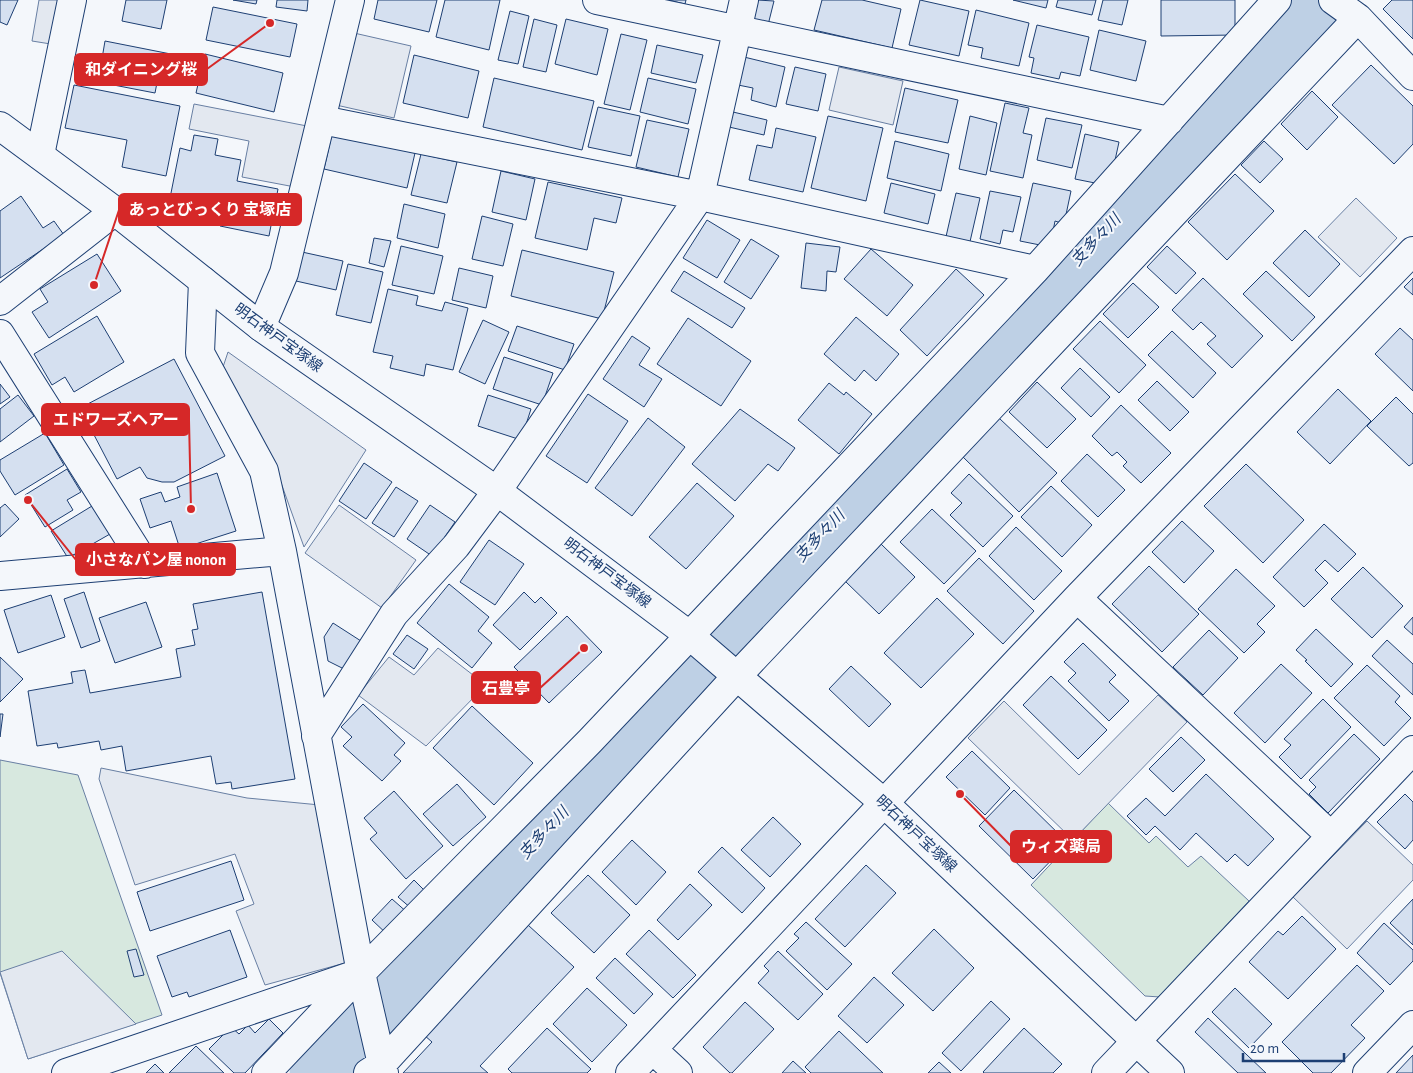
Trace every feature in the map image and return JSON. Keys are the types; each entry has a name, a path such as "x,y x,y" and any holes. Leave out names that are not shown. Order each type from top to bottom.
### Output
{"street":[{"path":"40,155 72,0"},
{"path":"261,328 284,273 350,0"},
{"path":"597,0 1169,121"},
{"path":"316,736 394,614 456,546 497,491 700,196 744,0"},
{"path":"266,1073 363,981 590,741 695,640 1035,270 1277,0"},
{"path":"378,1066 732,672 1347,10 1413,76"},
{"path":"322,120 700,196 1035,270"},
{"name":"明石神戸宝塚線","path":"0,126 115,211 261,328 497,491 695,640 884,803 1170,1073"},
{"path":"0,301 115,211"},
{"path":"630,1073 1077,598 1413,251"},
{"path":"203,281 200,353 264,471 282,550 378,1066"},
{"path":"0,334 145,564"},
{"path":"0,576 282,550"},
{"path":"1077,598 1331,836"},
{"path":"1106,1073 1413,750"},
{"path":"66,1073 363,981"},
{"path":"1367,1073 1413,1025"},
{"path":"653,1050 678,1073"}],"shaded area":[{"path":"39,0 65,0 57,45 32,41"},
{"path":"354,33 411,46 394,118 336,105"},
{"path":"839,67 903,81 893,125 829,110"},
{"path":"194,104 307,126 295,187 242,177 249,141 189,129"},
{"path":"1356,198 1397,238 1360,277 1318,237"},
{"path":"228,352 366,450 304,547 275,466 223,367"},
{"path":"339,505 416,560 382,608 305,553"},
{"path":"438,648 486,685 426,746 358,695 389,657 414,675"},
{"path":"1158,695 1187,722 1073,840 968,738 1004,701 1079,775"},
{"path":"0,760 78,775 162,1015 28,1059 0,973"},
{"path":"101,768 247,798 320,805 345,963 265,985 236,911 254,904 235,854 135,885 99,779"},
{"path":"1108,803 1149,843 1156,836 1188,867 1201,856 1249,901 1160,997 1145,996 1031,885"},
{"path":"1367,821 1413,865 1413,880 1347,949 1293,897"},
{"path":"62,951 136,1024 28,1059 0,972"}],"building":[{"path":"0,0 18,0 7,25 0,22"},
{"path":"126,0 167,0 161,29 122,21"},
{"path":"233,0 257,0 256,4"},
{"path":"277,0 308,0 307,11 276,7"},
{"path":"378,0 437,0 429,32 374,19"},
{"path":"445,0 500,0 489,50 436,37"},
{"path":"668,0 686,0 685,4"},
{"path":"757,0 774,1 768,25 752,21"},
{"path":"822,0 862,0 901,9 892,48 814,30"},
{"path":"920,0 969,11 959,56 909,45"},
{"path":"1013,0 1048,0 1046,8"},
{"path":"1058,0 1096,0 1092,15 1056,7"},
{"path":"1103,0 1128,0 1122,25 1098,20"},
{"path":"1161,0 1235,0 1235,35 1161,36"},
{"path":"1392,0 1413,0 1413,39 1383,9"},
{"path":"213,7 297,24 290,57 206,40"},
{"path":"976,10 1029,23 1019,66 981,58 983,48 968,45"},
{"path":"510,11 529,16 518,64 498,60"},
{"path":"534,19 557,25 546,72 523,67"},
{"path":"566,19 608,29 597,75 555,64"},
{"path":"1037,25 1089,37 1080,76 1061,72 1059,79 1031,73 1034,58 1029,57"},
{"path":"1099,30 1146,41 1136,81 1090,70"},
{"path":"621,34 647,40 630,110 604,104"},
{"path":"105,41 191,58 188,73 160,67 155,93 98,82"},
{"path":"657,45 703,55 696,83 651,73"},
{"path":"205,54 283,73 274,112 196,93"},
{"path":"414,55 479,71 468,118 403,103"},
{"path":"744,57 785,67 776,107 751,100 753,88 738,85"},
{"path":"1371,65 1413,106 1413,144 1394,164 1332,105"},
{"path":"795,67 826,74 818,111 786,104"},
{"path":"494,78 594,101 582,150 483,127"},
{"path":"648,78 696,89 688,124 640,112"},
{"path":"74,85 180,106 166,176 122,167 127,140 65,128"},
{"path":"905,88 958,100 948,143 895,132"},
{"path":"1312,91 1338,117 1307,150 1281,124"},
{"path":"1005,103 1029,108 1023,133 1032,135 1023,178 990,171"},
{"path":"598,107 640,116 631,156 588,147"},
{"path":"733,112 767,120 764,135 729,127"},
{"path":"828,116 883,128 866,201 811,188"},
{"path":"970,116 997,123 986,175 959,169"},
{"path":"1046,118 1082,125 1072,168 1037,160"},
{"path":"647,120 689,129 678,177 636,167"},
{"path":"776,128 816,137 803,192 749,180 757,145 772,148"},
{"path":"332,134 415,153 407,188 324,169"},
{"path":"1085,134 1119,142 1112,174 1103,173 1100,184 1075,179"},
{"path":"194,135 218,139 215,155 241,160 237,181 278,189 269,236 220,226 223,208 170,198 180,148 191,151"},
{"path":"895,141 949,154 941,191 887,178"},
{"path":"1264,141 1283,159 1260,183 1241,165"},
{"path":"421,154 457,162 447,203 411,195"},
{"path":"501,171 535,179 526,220 492,212"},
{"path":"1235,174 1274,211 1227,260 1188,222"},
{"path":"548,182 622,198 616,223 594,218 587,250 535,238"},
{"path":"891,183 935,194 928,224 884,213"},
{"path":"1033,183 1071,191 1064,224 1055,221 1050,247 1020,241"},
{"path":"990,191 1021,197 1013,232 1003,230 1000,244 980,239"},
{"path":"956,193 980,198 969,246 945,241"},
{"path":"21,196 43,228 54,221 64,235 0,278 0,211"},
{"path":"404,204 445,214 438,248 397,238"},
{"path":"482,216 513,224 503,266 472,259"},
{"path":"707,220 740,240 717,278 683,258"},
{"path":"1305,230 1340,264 1309,297 1273,263"},
{"path":"374,238 391,241 384,267 369,263"},
{"path":"751,239 779,256 751,299 724,282"},
{"path":"806,243 840,247 836,272 827,271 826,291 801,288"},
{"path":"401,246 443,256 434,294 392,285"},
{"path":"1167,246 1196,273 1176,294 1147,267"},
{"path":"871,249 913,285 887,316 844,279"},
{"path":"522,250 614,272 602,319 511,296"},
{"path":"302,252 343,261 336,290 296,281"},
{"path":"97,254 121,291 49,338 32,312 48,302 40,289"},
{"path":"348,264 383,272 371,323 336,315"},
{"path":"459,268 493,276 486,308 452,300"},
{"path":"956,269 984,295 927,356 900,330"},
{"path":"684,271 745,308 732,328 671,291"},
{"path":"1266,271 1315,317 1292,341 1243,294"},
{"path":"1203,278 1263,336 1232,368 1207,344 1216,336 1201,322 1193,330 1172,310"},
{"path":"1413,278 1413,295 1404,287"},
{"path":"1133,283 1159,307 1128,338 1103,314"},
{"path":"388,289 418,296 416,305 442,311 445,302 468,308 453,370 426,364 424,376 390,368 393,356 373,352"},
{"path":"97,316 124,362 74,392 65,377 52,385 34,354"},
{"path":"856,317 899,354 876,381 864,370 855,381 824,354"},
{"path":"688,318 751,361 721,406 657,364"},
{"path":"483,320 509,332 485,384 459,372"},
{"path":"1100,321 1146,365 1119,393 1073,349"},
{"path":"517,326 574,344 565,370 508,351"},
{"path":"1400,328 1413,340 1413,391 1375,354"},
{"path":"1172,331 1216,373 1193,398 1148,355"},
{"path":"632,336 650,348 639,365 662,379 644,407 603,379"},
{"path":"504,357 553,373 542,405 493,389"},
{"path":"174,359 225,456 174,482 162,482 147,478 140,467 117,479 80,408"},
{"path":"1080,368 1110,397 1091,417 1061,388"},
{"path":"1157,381 1189,412 1170,431 1138,400"},
{"path":"1037,382 1076,419 1047,448 1009,412"},
{"path":"829,383 844,395 846,392 872,414 839,454 798,420"},
{"path":"0,384 10,397 0,404"},
{"path":"1338,389 1371,421 1330,464 1297,432"},
{"path":"588,394 628,421 587,483 546,456"},
{"path":"18,395 34,416 0,442 0,409"},
{"path":"488,395 531,409 521,440 478,426"},
{"path":"1396,397 1413,414 1413,463 1409,466 1367,426"},
{"path":"1121,405 1171,453 1141,483 1123,466 1127,462 1117,452 1112,456 1092,436"},
{"path":"740,409 795,448 778,471 768,464 735,501 692,464"},
{"path":"648,418 685,447 632,516 595,488"},
{"path":"999,418 1057,473 1019,512 962,456"},
{"path":"45,433 64,465 15,495 0,471 0,460"},
{"path":"1087,454 1125,490 1098,517 1061,481"},
{"path":"364,463 392,482 366,519 339,501"},
{"path":"1246,464 1304,520 1263,563 1204,506"},
{"path":"67,469 81,492 67,500 73,510 45,527 25,495"},
{"path":"217,473 236,531 180,549 171,521 150,528 140,499 161,492 165,502 180,497 177,487"},
{"path":"969,474 1013,516 983,547 950,515 962,503 951,493"},
{"path":"697,483 734,516 686,569 649,537"},
{"path":"1051,486 1092,525 1062,557 1021,517"},
{"path":"396,487 418,501 394,537 372,523"},
{"path":"5,504 19,519 0,537 0,508"},
{"path":"430,505 455,522 432,556 407,539"},
{"path":"92,506 110,534 68,558 51,531"},
{"path":"932,509 976,551 944,584 900,542"},
{"path":"1182,521 1214,551 1184,583 1152,552"},
{"path":"1324,524 1356,554 1338,572 1325,560 1315,570 1328,583 1304,607 1273,577"},
{"path":"1016,527 1062,571 1034,600 989,556"},
{"path":"489,540 524,564 495,605 460,582"},
{"path":"881,544 915,577 879,614 845,581"},
{"path":"979,558 1034,611 1003,644 947,591"},
{"path":"1149,566 1199,614 1162,652 1112,604"},
{"path":"1363,567 1403,606 1372,638 1331,599"},
{"path":"1236,569 1275,606 1257,624 1265,632 1244,653 1198,609"},
{"path":"449,584 489,617 478,631 492,643 472,668 417,623"},
{"path":"84,592 100,641 81,648 64,599"},
{"path":"262,592 295,779 232,789 231,782 216,784 211,756 126,771 122,746 101,750 99,741 58,748 57,743 37,746 28,691 73,683 71,672 85,670 90,693 181,677 176,649 195,645 192,630 198,629 193,604"},
{"path":"524,592 535,603 541,597 557,613 520,650 493,625"},
{"path":"51,595 65,637 18,653 4,610"},
{"path":"937,598 974,634 921,688 884,653"},
{"path":"146,602 162,647 115,663 99,618"},
{"path":"567,616 602,652 549,703 514,667"},
{"path":"1413,617 1413,635 1404,627"},
{"path":"333,623 361,641 344,669 328,661 324,637"},
{"path":"1316,629 1353,664 1331,687 1296,650"},
{"path":"1209,630 1238,658 1203,695 1173,667"},
{"path":"407,635 428,649 414,669 393,654"},
{"path":"1387,640 1413,664 1413,695 1372,656"},
{"path":"1083,643 1116,675 1109,682 1129,701 1109,721 1068,681 1076,673 1064,662"},
{"path":"0,657 23,679 0,702"},
{"path":"1281,664 1312,693 1265,743 1234,713"},
{"path":"1367,665 1400,696 1395,702 1411,718 1384,746 1334,698"},
{"path":"851,666 891,704 869,727 829,689"},
{"path":"1051,676 1107,730 1078,759 1023,705"},
{"path":"1323,699 1351,727 1301,779 1279,757 1291,745 1284,739"},
{"path":"363,704 405,743 394,755 401,761 382,781 343,746 352,737 341,727"},
{"path":"472,706 533,763 494,805 433,748"},
{"path":"0,714 3,714 0,737"},
{"path":"1354,734 1380,759 1328,813 1309,794 1316,787 1309,780"},
{"path":"1181,737 1205,760 1173,792 1149,769"},
{"path":"972,751 1010,788 985,815 946,777"},
{"path":"1206,774 1274,839 1248,866 1235,854 1227,862 1196,833 1180,850 1155,826 1146,835 1127,816 1146,798 1165,816"},
{"path":"457,784 486,817 453,846 423,814"},
{"path":"1014,790 1068,843 1033,879 979,826"},
{"path":"394,791 443,846 406,879 370,839 377,833 364,818"},
{"path":"1405,794 1413,802 1413,840 1405,849 1377,822"},
{"path":"773,817 801,844 770,877 741,850"},
{"path":"632,840 666,872 636,905 602,872"},
{"path":"722,847 765,888 742,913 698,872"},
{"path":"231,861 244,900 150,931 137,892"},
{"path":"866,865 896,893 845,947 815,919"},
{"path":"588,875 630,915 594,953 551,913"},
{"path":"414,880 427,893 412,909 398,897"},
{"path":"690,884 712,905 678,940 657,920"},
{"path":"392,899 409,914 389,936 372,920"},
{"path":"1413,899 1413,945 1390,923"},
{"path":"1302,916 1336,949 1288,999 1249,962 1278,931 1283,935"},
{"path":"806,922 852,964 827,990 786,951 799,938 794,934"},
{"path":"1384,923 1413,950 1413,961 1390,985 1357,953"},
{"path":"528,925 574,967 480,1066 488,1073 403,1073 432,1042 424,1035"},
{"path":"934,929 974,968 933,1011 892,973"},
{"path":"230,930 247,977 189,997 187,992 172,997 157,956"},
{"path":"649,930 696,975 673,998 626,954"},
{"path":"136,949 144,975 134,977 127,951"},
{"path":"778,951 823,994 798,1020 758,983 769,971 764,966"},
{"path":"615,958 653,994 634,1014 596,978"},
{"path":"1357,965 1384,991 1351,1025 1365,1038 1331,1073 1313,1073 1282,1042"},
{"path":"874,977 904,1005 867,1043 838,1016"},
{"path":"587,988 627,1025 592,1062 553,1024"},
{"path":"1235,988 1272,1024 1249,1048 1212,1012"},
{"path":"991,1001 1010,1019 961,1071 942,1053"},
{"path":"745,1002 774,1029 730,1073 703,1047"},
{"path":"1208,1018 1266,1073 1238,1073 1195,1032"},
{"path":"269,1019 283,1033 245,1073 234,1073 209,1049 231,1027 239,1034 248,1025 255,1033"},
{"path":"547,1028 591,1069 587,1073 512,1073 508,1069"},
{"path":"1024,1028 1062,1064 1053,1073 984,1073 983,1072"},
{"path":"839,1031 883,1073 811,1073 805,1067"},
{"path":"196,1046 224,1073 169,1073"},
{"path":"1413,1055 1413,1073 1396,1073"},
{"path":"793,1061 806,1073 782,1073"},
{"path":"939,1062 951,1073 928,1073"},
{"path":"155,1064 164,1073 146,1073"}],"waterway":[{"name":"支多々川","path":"320,1073 1320,0"}],"place":[{"name":"和ダイニング桜","path":"270,23"},
{"name":"あっとびっくり 宝塚店","path":"94,285"},
{"name":"小さなパン屋 nonon","path":"28,500"},
{"name":"エドワーズヘアー","path":"191,509"},
{"name":"石豊亭","path":"584,648"},
{"name":"ウィズ薬局","path":"960,794"}]}
